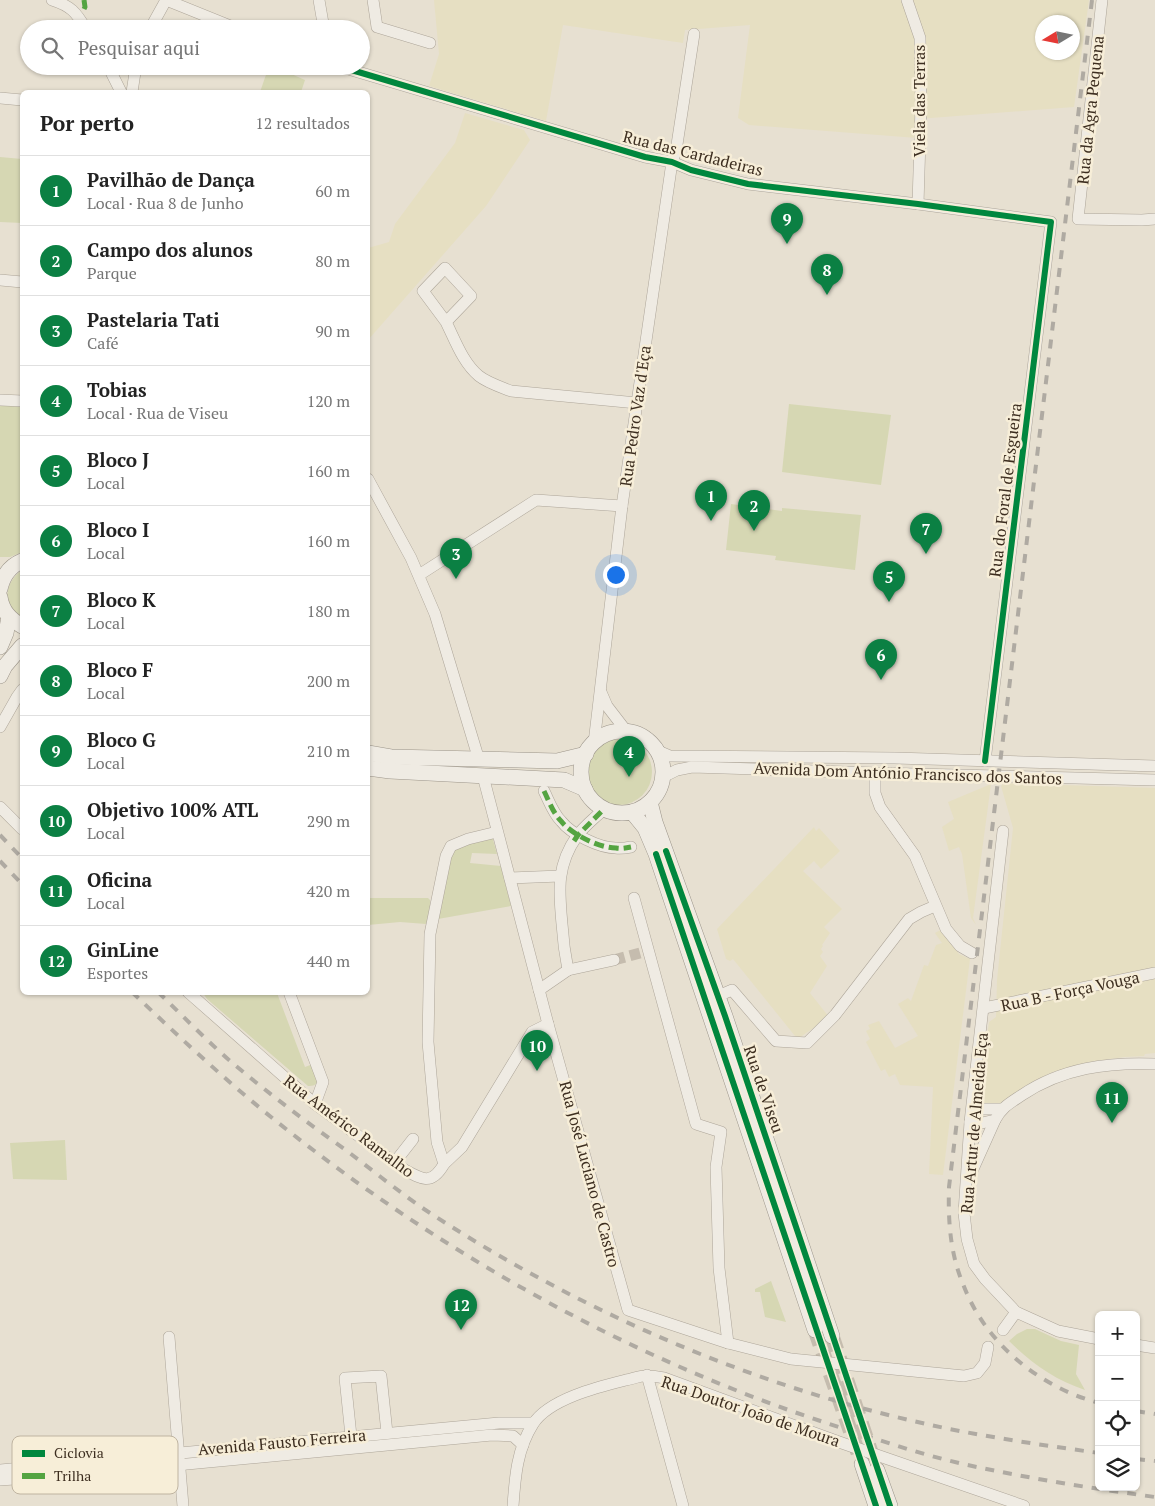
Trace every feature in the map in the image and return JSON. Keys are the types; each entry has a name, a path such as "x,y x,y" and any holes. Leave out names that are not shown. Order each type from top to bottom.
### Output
{"main road":[{"path":"0,588 2,579 11,566"},
{"path":"0,599 5,612 20,624"},
{"path":"0,647 6,633 9,616"},
{"path":"3,671 20,649"},
{"path":"370,753 391,757 557,762 590,748 606,735 627,732 646,739 656,750 662,763 663,777 659,791 650,802 639,810 618,813 604,809 593,801 582,782 582,768 590,748"},
{"path":"370,768 390,771 564,780 585,789"},
{"name":"Rua de Viseu","path":"650,802 655,822 718,996 832,1336"},
{"name":"Rua de Viseu","path":"632,812 645,828 656,854 815,1330"},
{"path":"862,1464 876,1506"},
{"path":"877,1470 890,1506"}],"street":[{"path":"52,0 66,4 81,20"},
{"path":"155,20 166,0 216,20"},
{"path":"319,0 322,20"},
{"path":"372,0 377,27 430,43"},
{"name":"Viela das Terras","path":"907,0 920,38 921,106 918,204"},
{"name":"Rua da Agra Pequena","path":"1102,0 1078,219 1155,219"},
{"name":"Rua Pedro Vaz d'Eça","path":"419,575 536,500 622,506 672,162 676,151 694,34"},
{"path":"112,75 119,90"},
{"name":"Rua das Cardadeiras","path":"368,75 645,157 672,162 691,170 748,184 1051,222"},
{"path":"115,80 125,82 133,87"},
{"path":"0,98 20,100"},
{"name":"Rua do Foral de Esgueira","path":"985,761 1051,222"},
{"path":"446,322 471,296 445,268 423,291 446,322 464,357 478,376 511,391 637,403"},
{"path":"0,280 20,282"},
{"path":"0,400 20,401"},
{"path":"370,482 390,516 419,575 435,614 479,760"},
{"path":"590,748 601,692 622,506"},
{"path":"0,727 20,692"},
{"path":"601,692 607,706 627,732"},
{"name":"Avenida Dom António Francisco dos Santos","path":"656,750 670,756 895,758 1155,766"},
{"name":"Avenida Dom António Francisco dos Santos","path":"663,777 677,770 692,767 1155,780"},
{"path":"875,773 875,793 880,807 915,856 946,929 960,946 972,953"},
{"name":"Rua José Luciano de Castro","path":"483,776 548,1024 628,1310 728,1343"},
{"path":"544,791 550,806 561,822 578,835 598,845 615,848 631,847"},
{"path":"0,807 20,827"},
{"path":"568,970 564,952 559,890 560,876 569,849 578,835 604,809"},
{"name":"Rua Artur de Almeida Eça","path":"1003,831 970,1122 964,1213 967,1239 974,1264 985,1279 1016,1312 1058,1331 1095,1338"},
{"path":"497,832 468,839 451,846 446,856 430,934 428,1042 437,1142 444,1164 462,1147 532,1032 548,1024"},
{"path":"510,878 560,876"},
{"path":"634,898 644,952 696,1124 721,1132 716,1166 719,1268 728,1343 791,1359 964,1376 977,1373 985,1363 988,1348"},
{"path":"718,996 732,990 776,1041 808,1043 835,1015 908,920 935,906"},
{"path":"539,990 568,970 614,960"},
{"name":"Rua B - Força Vouga","path":"984,1008 1155,973"},
{"name":"Rua Américo Ramalho","path":"190,995 315,1104 418,1178 429,1180 438,1174 444,1164"},
{"path":"290,995 323,1082 315,1104"},
{"path":"965,1189 1001,1109 1038,1084 1064,1074 1094,1066 1130,1063 1155,1064"},
{"path":"972,1109 1001,1109"},
{"path":"970,1122 982,1124 995,1120"},
{"path":"395,1162 412,1139"},
{"path":"1003,1330 1016,1312"},
{"path":"169,1338 177,1436"},
{"path":"1140,1346 1155,1348"},
{"path":"513,1506 516,1469 523,1445 534,1423 546,1412 571,1396 604,1385 647,1375 683,1506"},
{"name":"Rua Doutor João de Moura","path":"647,1375 664,1378 1024,1506"},
{"path":"351,1436 345,1378 381,1376 387,1433"},
{"name":"Avenida Fausto Ferreira","path":"178,1452 499,1423 534,1423"},
{"name":"Avenida Fausto Ferreira","path":"179,1464 492,1435 513,1436 523,1445"},
{"path":"178,1452 183,1506"}],"shaded area":[{"path":"434,0 1089,0 1074,107 918,119 917,138 749,125 738,118 750,25 685,30 683,43 563,25 546,121 429,86 439,54"},
{"path":"465,113 524,130 530,140 486,206 370,338 370,247 389,242 395,224 455,143"},
{"path":"1004,783 1155,788 1155,1053 1090,1062 1053,1072 1025,1086 999,1107 977,1103 989,1022 996,1017 997,980 1013,828 1001,786"},
{"path":"991,784 973,918 976,925 971,918 962,854 959,847 949,851 942,827 954,819 948,802"},
{"path":"814,827 816,831 819,828 840,851 821,869 814,861 803,871 842,909 824,927 830,933 822,945 821,949 823,952 820,956 827,966 810,993 829,1017 799,1038 795,1036 733,959 730,961 726,959 717,929"},
{"path":"942,929 959,954 970,959 943,1175 929,1174 933,1087 900,1085 895,1074 889,1077 885,1069 881,1071 866,1042 870,1039 866,1031 870,1029 868,1025 879,1021 895,1048 918,1036 898,1004 908,998 911,1001 924,965 928,966 936,945 942,943 935,933"}],"green space":[{"path":"266,75 294,75 305,80 302,90 261,90"},
{"path":"0,157 20,159 20,223 0,222"},
{"path":"789,404 891,415 881,485 782,472"},
{"path":"0,406 20,406 20,553 10,557 0,557"},
{"path":"731,504 782,511 782,508 861,515 855,570 775,560 776,556 726,550"},
{"path":"20,572 20,616 11,606 7,594 11,581"},
{"path":"619,739 631,742 642,749 649,760 652,772 649,784 642,795 631,802 619,805 607,802 596,795 589,784 586,772 589,760 596,749 607,742"},
{"path":"492,836 497,854 472,853 470,863 501,866 511,906 438,919 451,847"},
{"path":"370,898 428,898 430,900 430,912 426,924 400,922 370,925"},
{"path":"204,995 278,995 305,1067 313,1064 315,1068 318,1079 316,1084 308,1086"},
{"path":"65,1140 67,1180 13,1179 10,1143"},
{"path":"771,1281 786,1322 765,1317 760,1292 755,1292 755,1289"},
{"path":"1027,1329 1035,1329 1061,1341 1079,1345 1076,1374 1085,1390 1044,1370 1009,1341"}],"tunnel":[{"path":"614,960 640,953"},
{"path":"815,1330 862,1464"},
{"path":"832,1336 877,1470"}],"railway":[{"path":"1092,0 949,1199 951,1236 955,1260 963,1284 985,1325 1017,1360 1035,1374 1077,1396 1095,1402"},
{"path":"0,835 20,856"},
{"path":"0,861 20,882"},
{"path":"135,995 235,1087 336,1167 403,1214 472,1258 542,1299 615,1337 689,1371 765,1401 912,1450 1003,1472 1155,1497"},
{"path":"161,995 236,1066 291,1110 414,1202 480,1244 597,1308 657,1336 719,1361 781,1384 845,1403 956,1430 1027,1443 1095,1452"},
{"path":"1140,1412 1155,1414"},
{"path":"1140,1459 1155,1461"}],"marked path":[{"path":"84,0 84,9"},
{"path":"544,791 553,811 571,831 602,846 631,847"},
{"path":"574,841 604,809"}],"cycle path":[{"path":"368,75 645,157 672,162 691,170 748,184 1051,222 985,761"},
{"path":"666,851 725,1016 890,1506"},
{"path":"656,854 876,1506"}],"place":[{"name":"Bloco G","path":"787,244"},
{"name":"Bloco F","path":"827,295"},
{"name":"Pavilhão de Dança","path":"711,521"},
{"name":"Campo dos alunos","path":"754,531"},
{"name":"Bloco K","path":"926,554"},
{"name":"Pastelaria Tati","path":"456,579"},
{"name":"Bloco J","path":"889,602"},
{"name":"Bloco I","path":"881,680"},
{"name":"Tobias","path":"629,777"},
{"name":"Objetivo 100% ATL","path":"537,1071"},
{"name":"Oficina","path":"1112,1123"},
{"name":"GinLine","path":"461,1330"}]}
